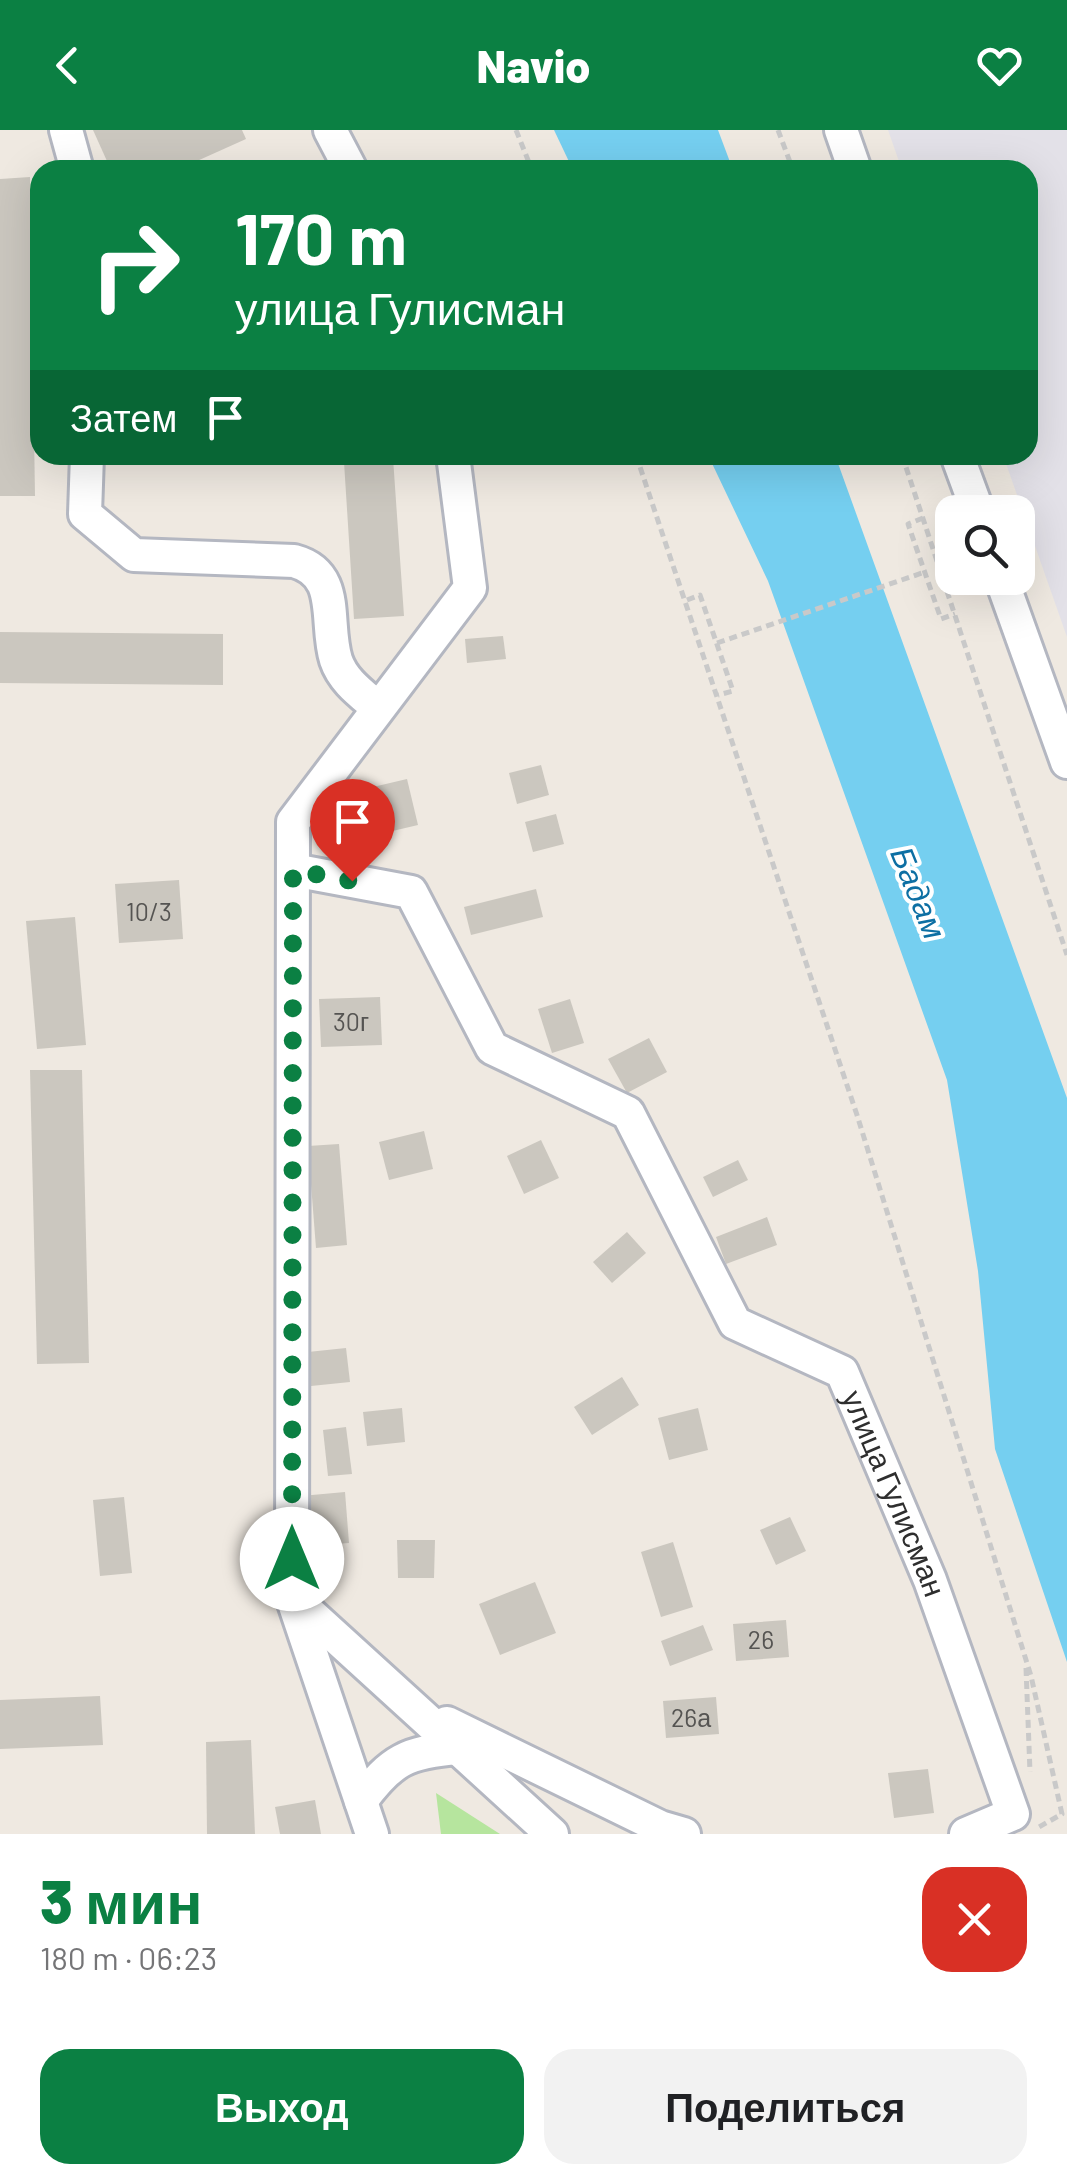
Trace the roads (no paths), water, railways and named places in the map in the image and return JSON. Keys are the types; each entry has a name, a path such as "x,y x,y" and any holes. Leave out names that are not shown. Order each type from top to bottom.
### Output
{"street":[{"path":"66,130 74,160"},
{"path":"330,130 346,160"},
{"path":"841,130 852,160"},
{"path":"86,465 85,514 134,555 294,561 312,566 325,580 336,660 349,683 377,707"},
{"path":"372,1834 292,1597 293,822 470,588 454,465"},
{"path":"961,465 972,495"},
{"path":"1007,595 1067,762"},
{"name":"улица Гулисман","path":"293,870 411,892 492,1048 628,1113 736,1324 842,1372 930,1580 1020,1824"},
{"path":"292,1597 552,1834"},
{"path":"412,1705 660,1827 684,1834"},
{"path":"361,1802 384,1770 418,1751 458,1748"},
{"path":"966,1834 1020,1824"}],"water":[{"path":"554,130 718,130 729,160 568,160"},
{"name":"Бадам","path":"713,465 839,465 1067,1098 1067,1662 995,1449 978,1271 947,1080 768,581"}]}
